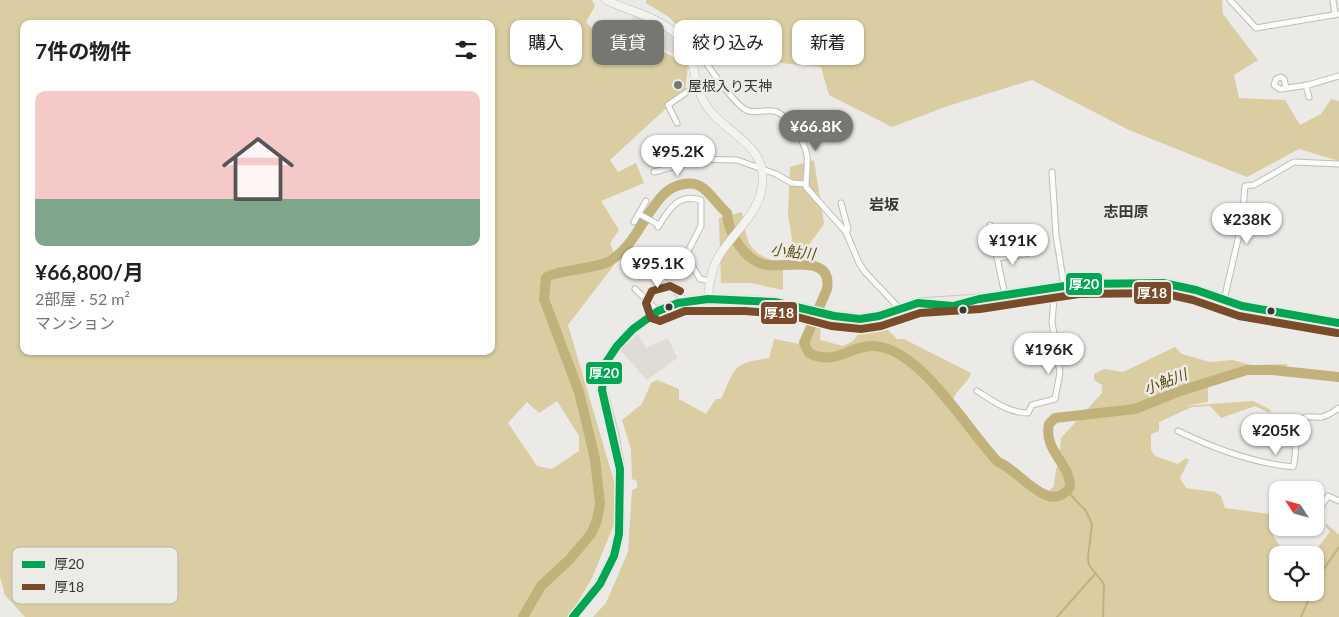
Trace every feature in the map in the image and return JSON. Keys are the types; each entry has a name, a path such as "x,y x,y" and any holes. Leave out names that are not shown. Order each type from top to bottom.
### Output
{"main road":[{"path":"573,617 600,584 614,556 619,534 621,495 619,461 602,390 604,370 608,358 620,341 658,311 680,302 708,300 775,302 860,319 879,316 918,303 1006,295 1059,286 1094,283 1163,283 1196,290 1242,306 1339,323"}],"street":[{"path":"606,0 666,26 674,33"},
{"path":"1230,0 1256,28 1337,15 1333,0"},
{"path":"693,65 697,85 711,113 750,146 760,168 761,193 754,208 716,261 710,281 708,300"},
{"path":"708,65 729,93 746,110 755,112 769,110 784,117 794,129 806,152 806,187 846,232 861,266 899,308"},
{"path":"1286,88 1306,85 1338,76 1334,68"},
{"path":"677,123 668,105 697,85"},
{"path":"1306,85 1309,97"},
{"path":"654,172 687,163 693,159 737,160 792,183 806,184"},
{"path":"1224,300 1242,222 1246,186 1254,185 1294,162 1339,164"},
{"path":"977,391 1011,411 1021,413 1028,413 1032,405 1055,399 1060,373 1052,322 1059,286 1052,172"},
{"path":"640,214 658,226 677,202 684,198 701,200 701,226 684,260"},
{"path":"634,222 646,201"},
{"path":"841,203 847,224 846,232"},
{"path":"990,225 1006,295"},
{"path":"998,258 1026,254"},
{"path":"677,255 693,267 702,285"},
{"path":"647,268 681,296 680,302"},
{"path":"700,279 710,281"},
{"path":"635,289 658,311"},
{"path":"1178,431 1206,445 1259,462 1294,467 1297,452 1297,425 1306,417 1321,417 1339,408"},
{"path":"1324,502 1328,496 1339,501"}],"shaded area":[{"path":"0,0 592,0 595,6 586,22 592,29 592,65 664,65 664,52 674,57 674,65 688,65 685,91 610,160 618,172 636,163 644,183 601,201 619,230 610,243 617,261 568,325 614,481 615,522 592,578 569,617 25,617 13,604 178,604 178,547 12,547 12,603 5,595 0,577","holes":["557,401 579,436 579,451 552,469 537,466 508,423 527,402 539,413"]},
{"path":"646,0 1222,0 1223,14 1258,60 1234,75 1239,98 1285,100 1300,125 1321,114 1331,99 1339,101 1339,161 1299,149 1247,177 1129,130 1032,80 948,106 892,127 829,95 821,67 800,65 864,65 864,20 792,20 792,64 782,63 782,20 674,20 674,23 669,17 646,3"},
{"path":"634,15 646,20 632,20"},
{"path":"668,31 674,38 674,55 664,49 664,36"},
{"path":"814,160 824,224 805,250 793,245 788,214 790,167"},
{"path":"742,212 746,234 751,247 762,256 783,265 783,290 751,283 721,283 719,218"},
{"path":"814,322 821,323 820,340 843,346 853,341 862,329 881,323 897,339 904,339 971,373 953,400 968,419 970,432 1017,481 1032,489 1048,492 1054,486 1056,469 1059,463 1061,438 1102,393 1102,385 1094,380 1094,374 1104,369 1123,372 1175,347 1182,354 1210,362 1232,360 1252,365 1287,364 1287,375 1269,375 1262,370 1205,380 1208,385 1208,402 1183,406 1253,401 1271,410 1269,413 1255,406 1221,418 1210,406 1192,407 1159,422 1159,431 1151,434 1151,450 1155,456 1178,464 1186,458 1189,460 1180,478 1186,488 1215,492 1221,496 1225,508 1269,514 1269,536 1273,536 1280,546 1269,546 1269,601 1324,601 1324,546 1319,546 1330,532 1325,526 1327,524 1339,535 1339,617 593,617 606,603 628,552 632,490 637,488 637,481 632,479 631,449 622,420 642,404 651,383 657,380 679,389 679,399 706,414 716,399 721,399 737,368 748,362 769,358 774,339 805,345"},
{"path":"638,334 646,348 668,338 677,358 647,380 620,350"}],"waterway":[{"name":"小鮎川","path":"523,617 541,586 570,559 591,534 597,520 600,504 595,459 579,392 544,299 546,278 602,264 617,256 632,239 650,211 664,194 683,184 699,185 706,191 727,213 728,221 739,245 745,253 759,263 767,265 796,264 816,266 823,270 827,278 827,289 804,343 809,353 827,358 858,348 875,346 893,351 910,361 942,394 998,462 1034,488 1053,497 1062,495 1070,487 1066,471 1053,450 1048,434 1049,424 1055,418 1135,409 1177,392 1247,370 1272,370 1339,377"},
{"path":"1067,491 1086,511 1092,524 1088,558 1089,565 1104,584 1103,617"},
{"path":"1324,569 1339,547"},
{"path":"1057,617 1095,574"},
{"path":"1301,617 1308,601"}],"transit line":[{"name":"厚20","path":"573,617 600,584 614,556 619,534 620,469 602,390 605,364 617,346 633,329 658,311 678,303 708,299 775,302 834,316 860,319 879,316 918,303 953,306 979,299 1078,284 1163,283 1196,290 1242,306 1339,323"},
{"name":"厚18","path":"680,291 670,286 652,291 646,303 651,318 660,321 685,311 745,311 786,314 831,326 861,329 881,326 920,313 980,309 1079,294 1162,293 1193,300 1239,316 1337,333"}],"place":[{"name":"屋根入り天神","path":"678,85"}],"district":[{"name":"岩坂","path":"884,204"},
{"name":"志田原","path":"1126,211"}]}
